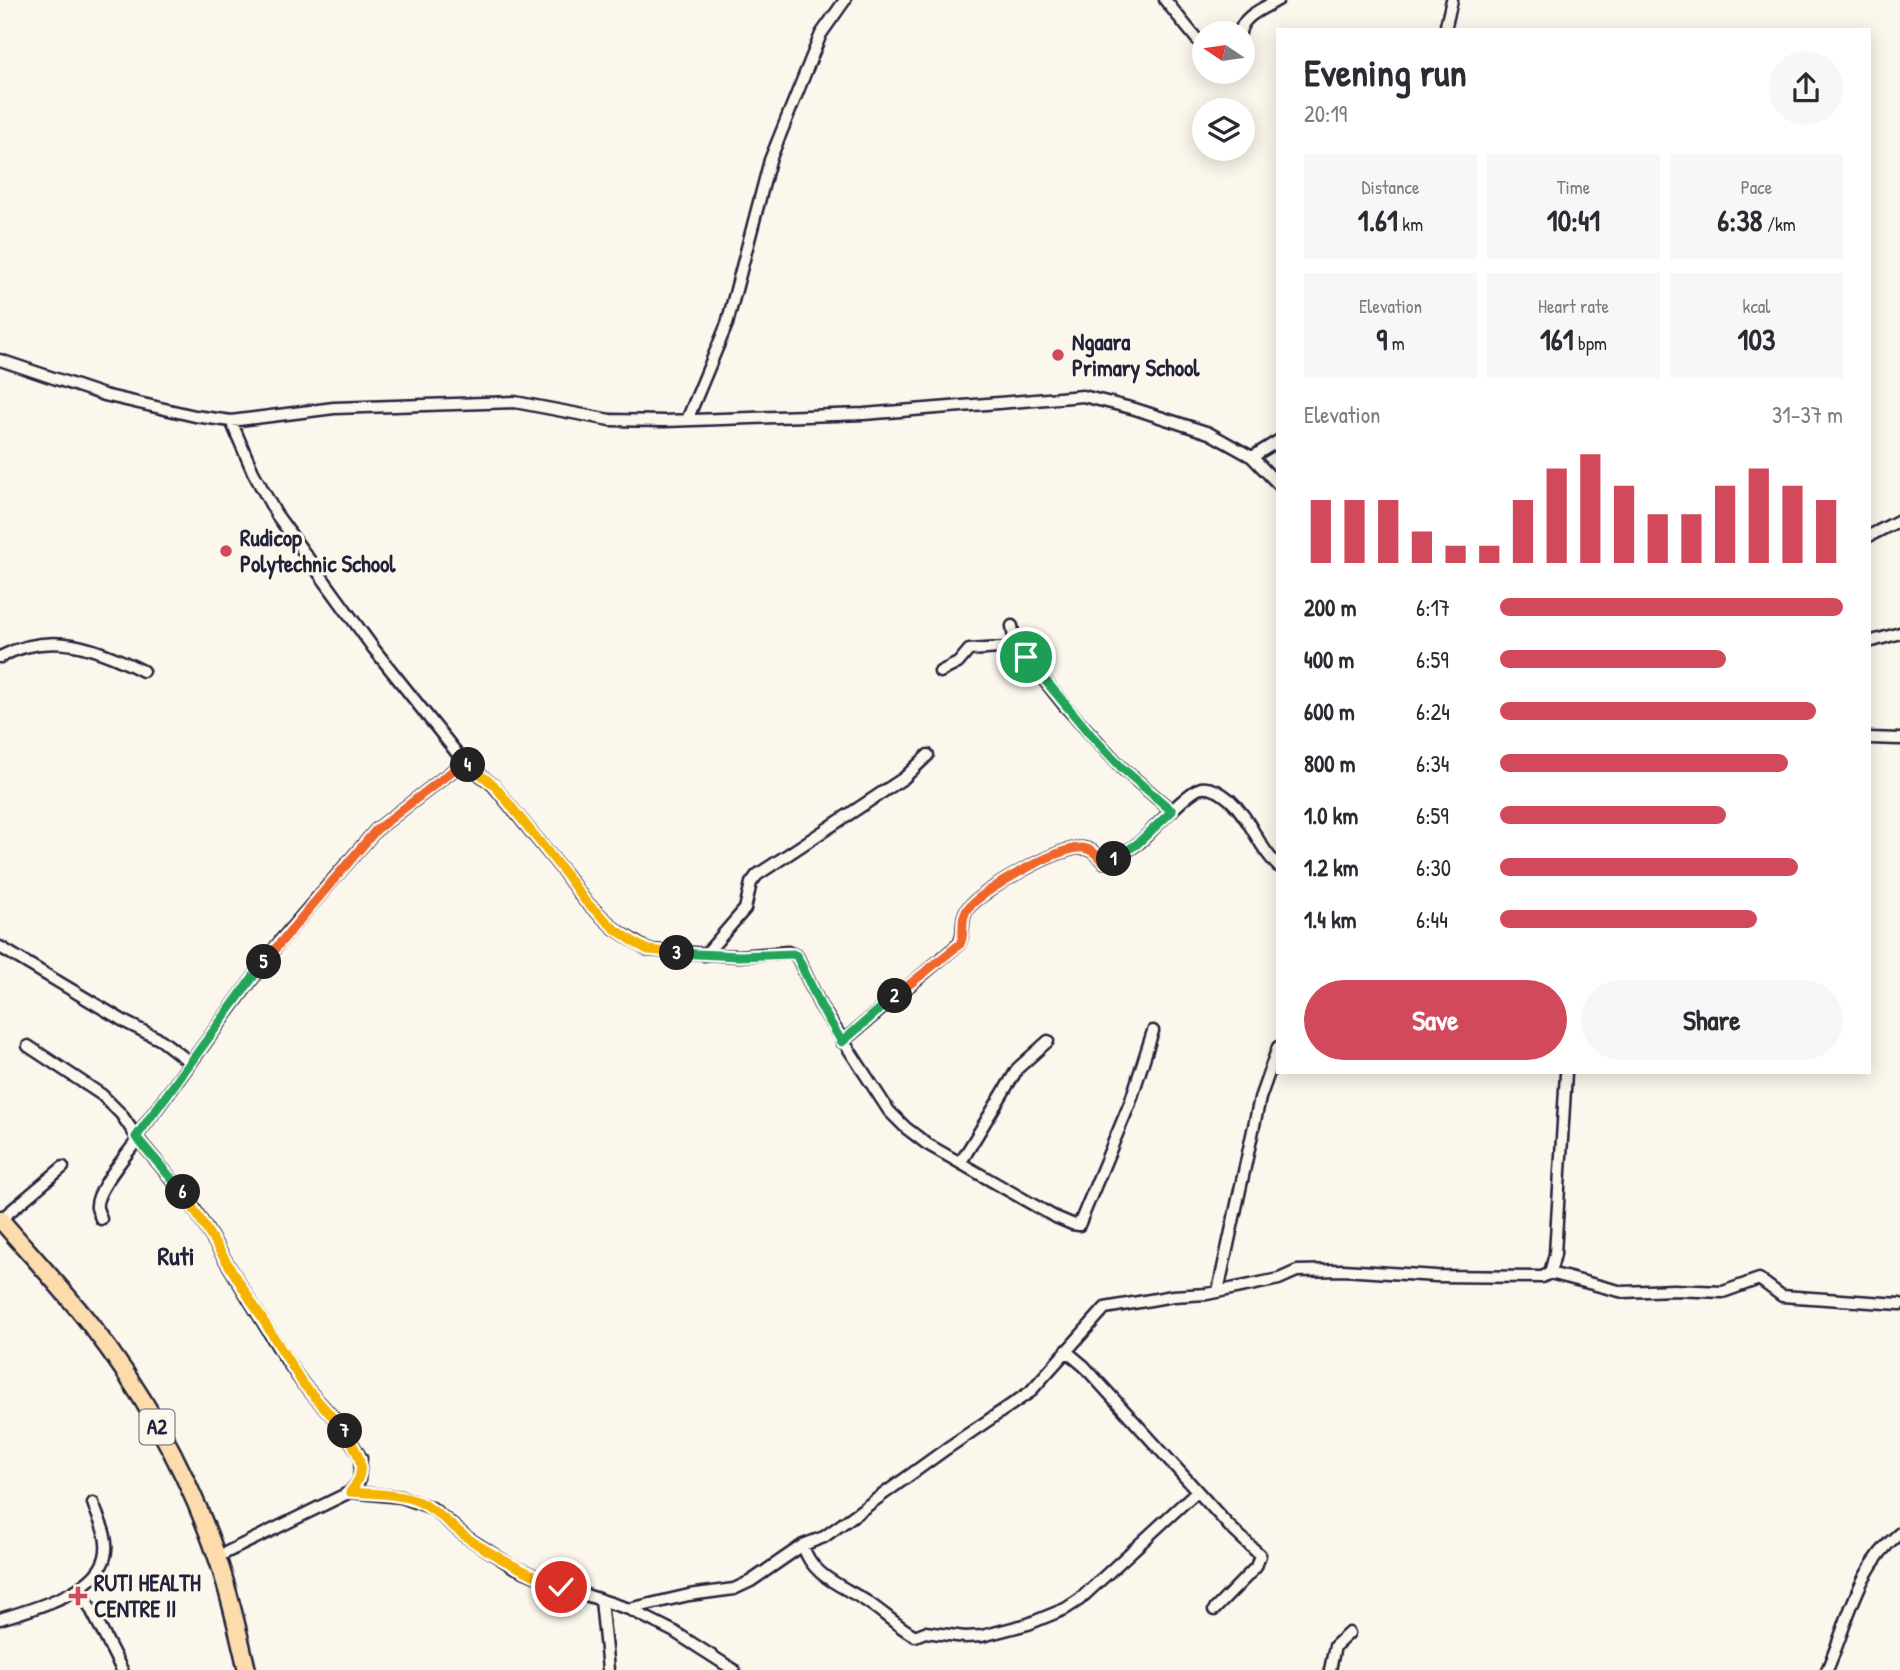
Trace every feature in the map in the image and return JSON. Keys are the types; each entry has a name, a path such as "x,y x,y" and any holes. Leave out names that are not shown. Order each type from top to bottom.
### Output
{"main road":[{"name":"A2","path":"0,1220 89,1323 131,1382 173,1457 217,1557 247,1670"}],"street":[{"path":"687,420 727,324 770,160 821,34 845,0"},
{"path":"1165,0 1192,33"},
{"path":"1245,21 1278,0"},
{"path":"1445,28 1452,0"},
{"path":"0,360 104,395 195,416 231,421 334,408 490,402 515,402 610,420 687,420 877,413 1083,397 1105,400 1191,426 1252,457 1276,482"},
{"path":"231,421 253,472 276,514 374,649 464,762 494,785 585,901 615,929 648,950 705,955 788,953 797,956 820,1005 889,1111 927,1144 1053,1216 1079,1225 1130,1104 1153,1031"},
{"path":"1252,457 1276,443"},
{"path":"1871,535 1900,520"},
{"path":"1012,626 1018,647 1090,734 1122,768 1172,811"},
{"path":"1871,641 1900,634"},
{"path":"0,657 17,648 40,643 72,644 104,652 143,671"},
{"path":"940,672 958,663 970,650 1018,647"},
{"path":"1871,738 1900,739"},
{"path":"705,955 745,909 750,897 751,883 757,875 904,778 928,755"},
{"path":"101,1219 97,1201 106,1184 281,940 376,830 464,762"},
{"path":"842,1042 960,944 965,913 987,891 1041,861 1074,848 1092,850 1104,862 1108,862 1137,844 1196,790 1216,790 1230,800 1248,821 1270,859 1276,864"},
{"path":"0,947 127,1023 161,1040 191,1063"},
{"path":"958,1161 964,1157 1018,1068 1048,1041"},
{"path":"28,1046 102,1094 121,1114 137,1138 190,1200 288,1363 303,1384 343,1428 361,1458 359,1481 350,1492 217,1557"},
{"path":"1219,1291 1260,1098 1276,1053"},
{"path":"629,1609 689,1595 734,1589 751,1581 803,1545 824,1537 1030,1392 1105,1308 1219,1291 1279,1279 1297,1271 1343,1270 1448,1277 1542,1277 1550,1273 1554,1266 1566,1074"},
{"path":"0,1220 63,1167"},
{"path":"1550,1273 1623,1292 1723,1292 1759,1279 1782,1296 1900,1304"},
{"path":"1066,1351 1084,1366 1259,1556 1256,1567 1214,1610"},
{"path":"803,1545 806,1559 824,1577 866,1601 915,1636 925,1632 965,1637 982,1636 1046,1618 1079,1600 1197,1491"},
{"path":"350,1492 416,1501 432,1508 465,1536 512,1566 561,1587 629,1609 673,1631 734,1670"},
{"path":"0,1619 80,1588 93,1577 106,1552 105,1537 93,1503"},
{"path":"1827,1670 1866,1573 1875,1557 1900,1533"},
{"path":"80,1588 122,1670"},
{"path":"601,1600 608,1670"},
{"path":"1330,1670 1335,1646 1349,1633"}],"place":[{"name":"Ngaara Primary School","path":"1058,355"},
{"name":"Rudicop Polytechnic School","path":"226,551"},
{"name":"RUTI HEALTH CENTRE II","path":"78,1596"}],"district":[{"name":"Ruti","path":"176,1256"}],"route":[{"path":"561,1587 512,1566 488,1552 432,1508 401,1497 350,1492 359,1481 361,1458 343,1428 303,1384 281,1352 190,1200 136,1137 281,940 376,830 464,762 494,785 585,901 615,929 648,950 668,953 739,956 793,954 797,956 820,1005 842,1042 960,944 965,913 987,891 1041,861 1074,848 1092,850 1104,862 1108,862 1137,844 1172,811 1122,768 1065,706 1026,657"}]}
